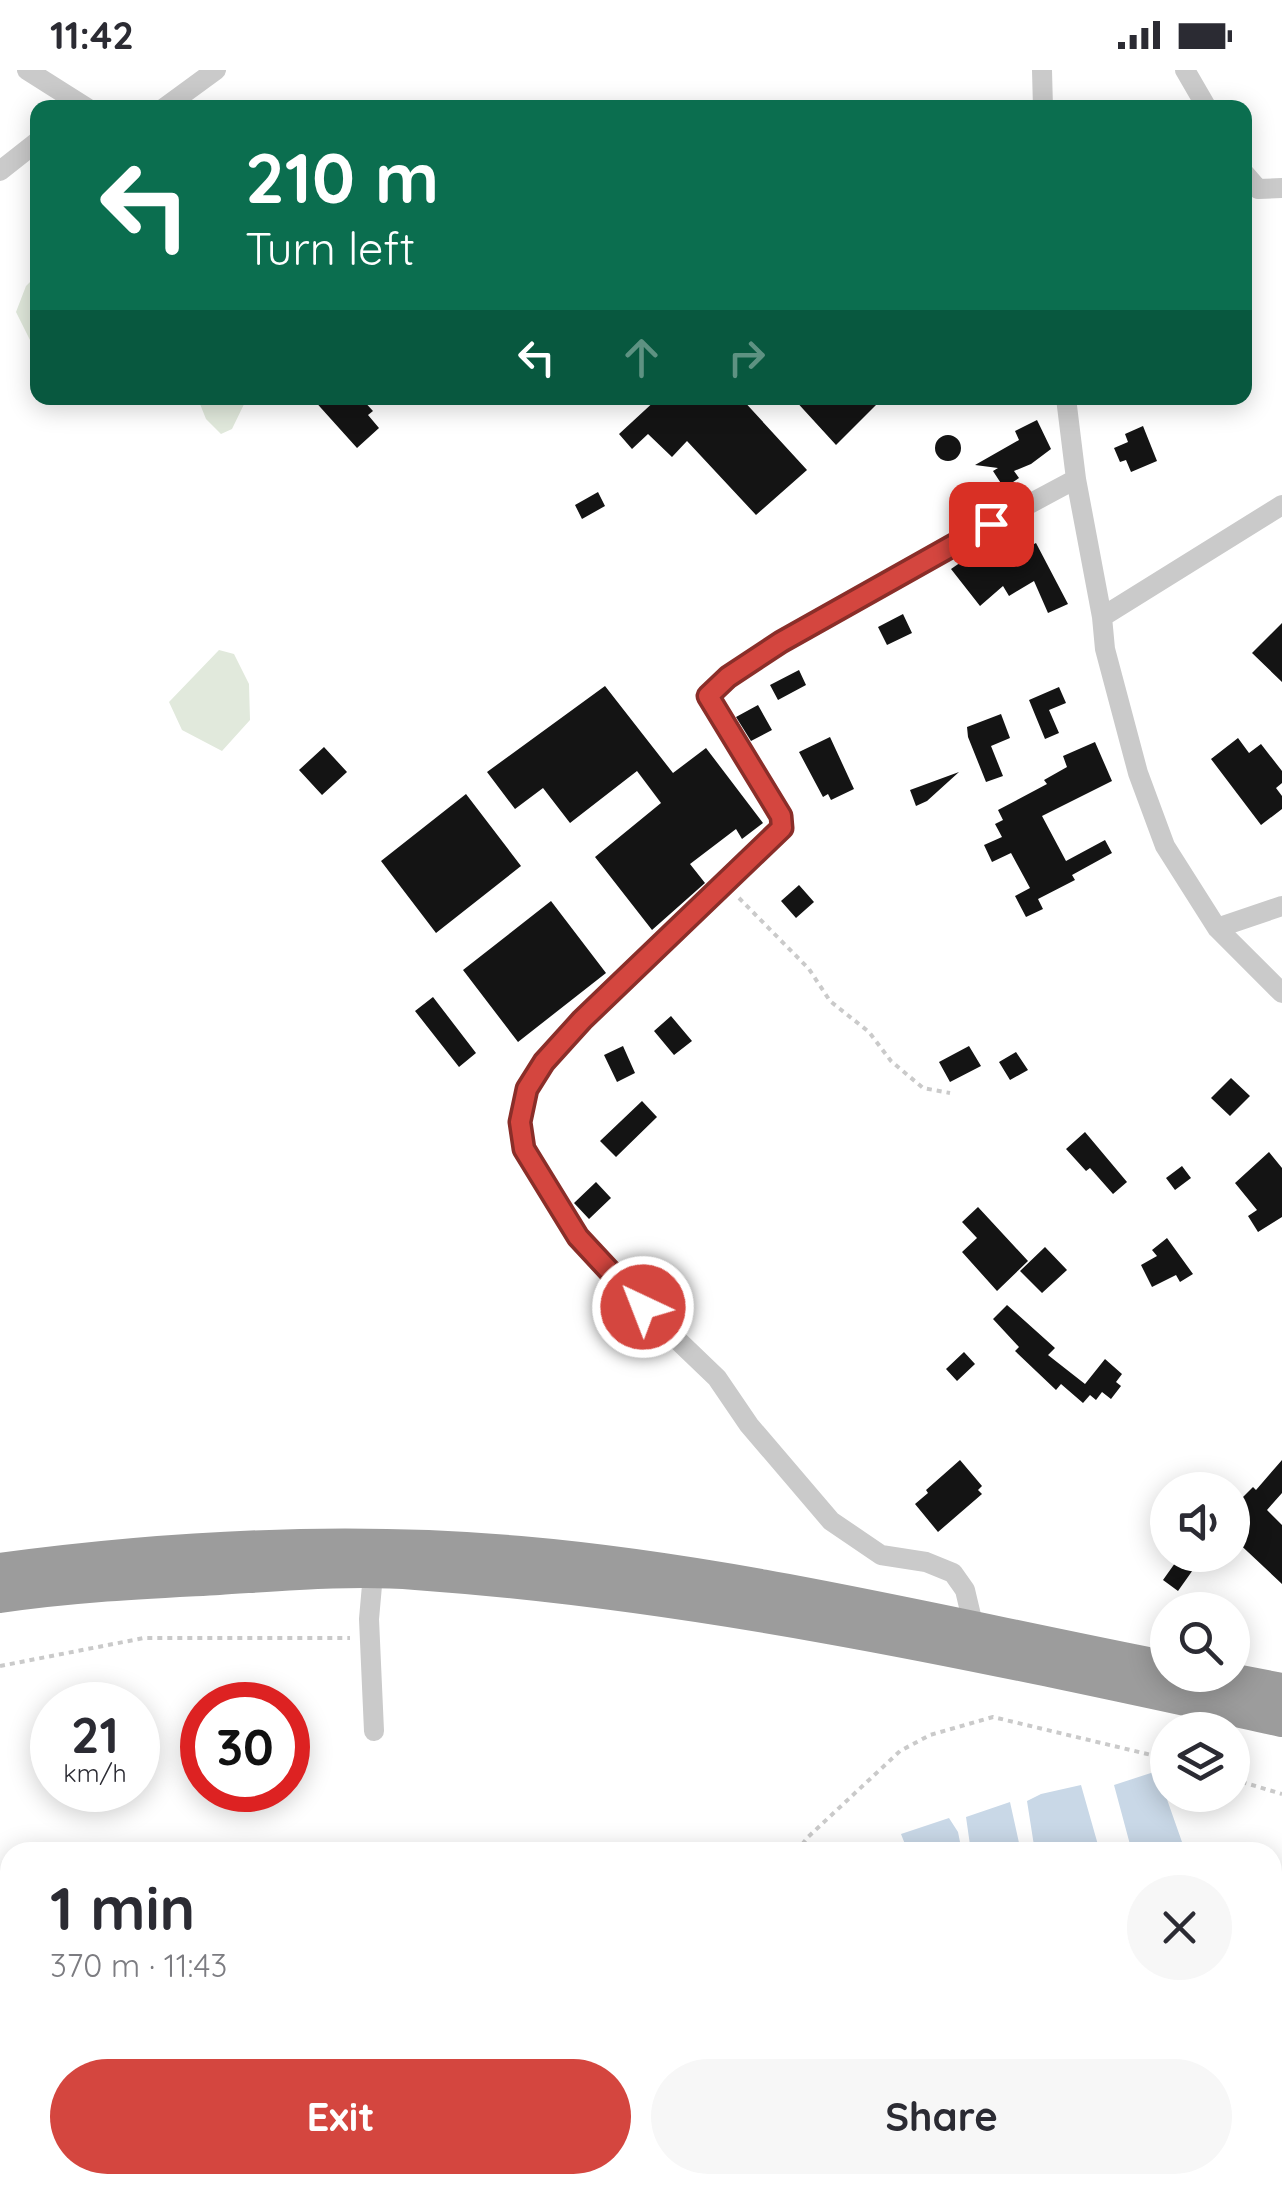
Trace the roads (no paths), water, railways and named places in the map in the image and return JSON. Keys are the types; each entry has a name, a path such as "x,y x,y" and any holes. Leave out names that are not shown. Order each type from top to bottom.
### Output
{"highway":[{"path":"0,1569 167,1552 280,1547 461,1548 622,1564 797,1590 1150,1663"},
{"path":"0,1597 81,1587 294,1574 414,1574 586,1589 753,1613 964,1652 1282,1721"},
{"path":"1250,1683 1282,1689"}],"street":[{"path":"27,70 71,100"},
{"path":"175,100 216,70"},
{"path":"1042,70 1043,100"},
{"path":"1185,70 1202,100"},
{"path":"0,171 30,147"},
{"path":"1252,182 1258,189 1282,188"},
{"path":"1067,405 1105,649 1138,773 1164,846 1217,928 1282,993"},
{"path":"974,1628 966,1590 953,1573 926,1562 881,1554 832,1521 749,1426 717,1378 578,1237 524,1149 520,1122 527,1089 544,1062 582,1020 782,828 708,696 728,677 781,642 934,554 1076,479"},
{"path":"1102,617 1282,505"},
{"path":"1217,928 1282,906"},
{"path":"372,1574 374,1731"}],"water":[{"path":"1150,1773 1150,1812 1171,1812 1182,1842 1129,1842 1114,1785"},
{"path":"1081,1785 1097,1842 1033,1842 1027,1801"},
{"path":"1010,1802 1019,1842 970,1842 966,1817"},
{"path":"949,1818 960,1842 904,1842 901,1834"}]}
